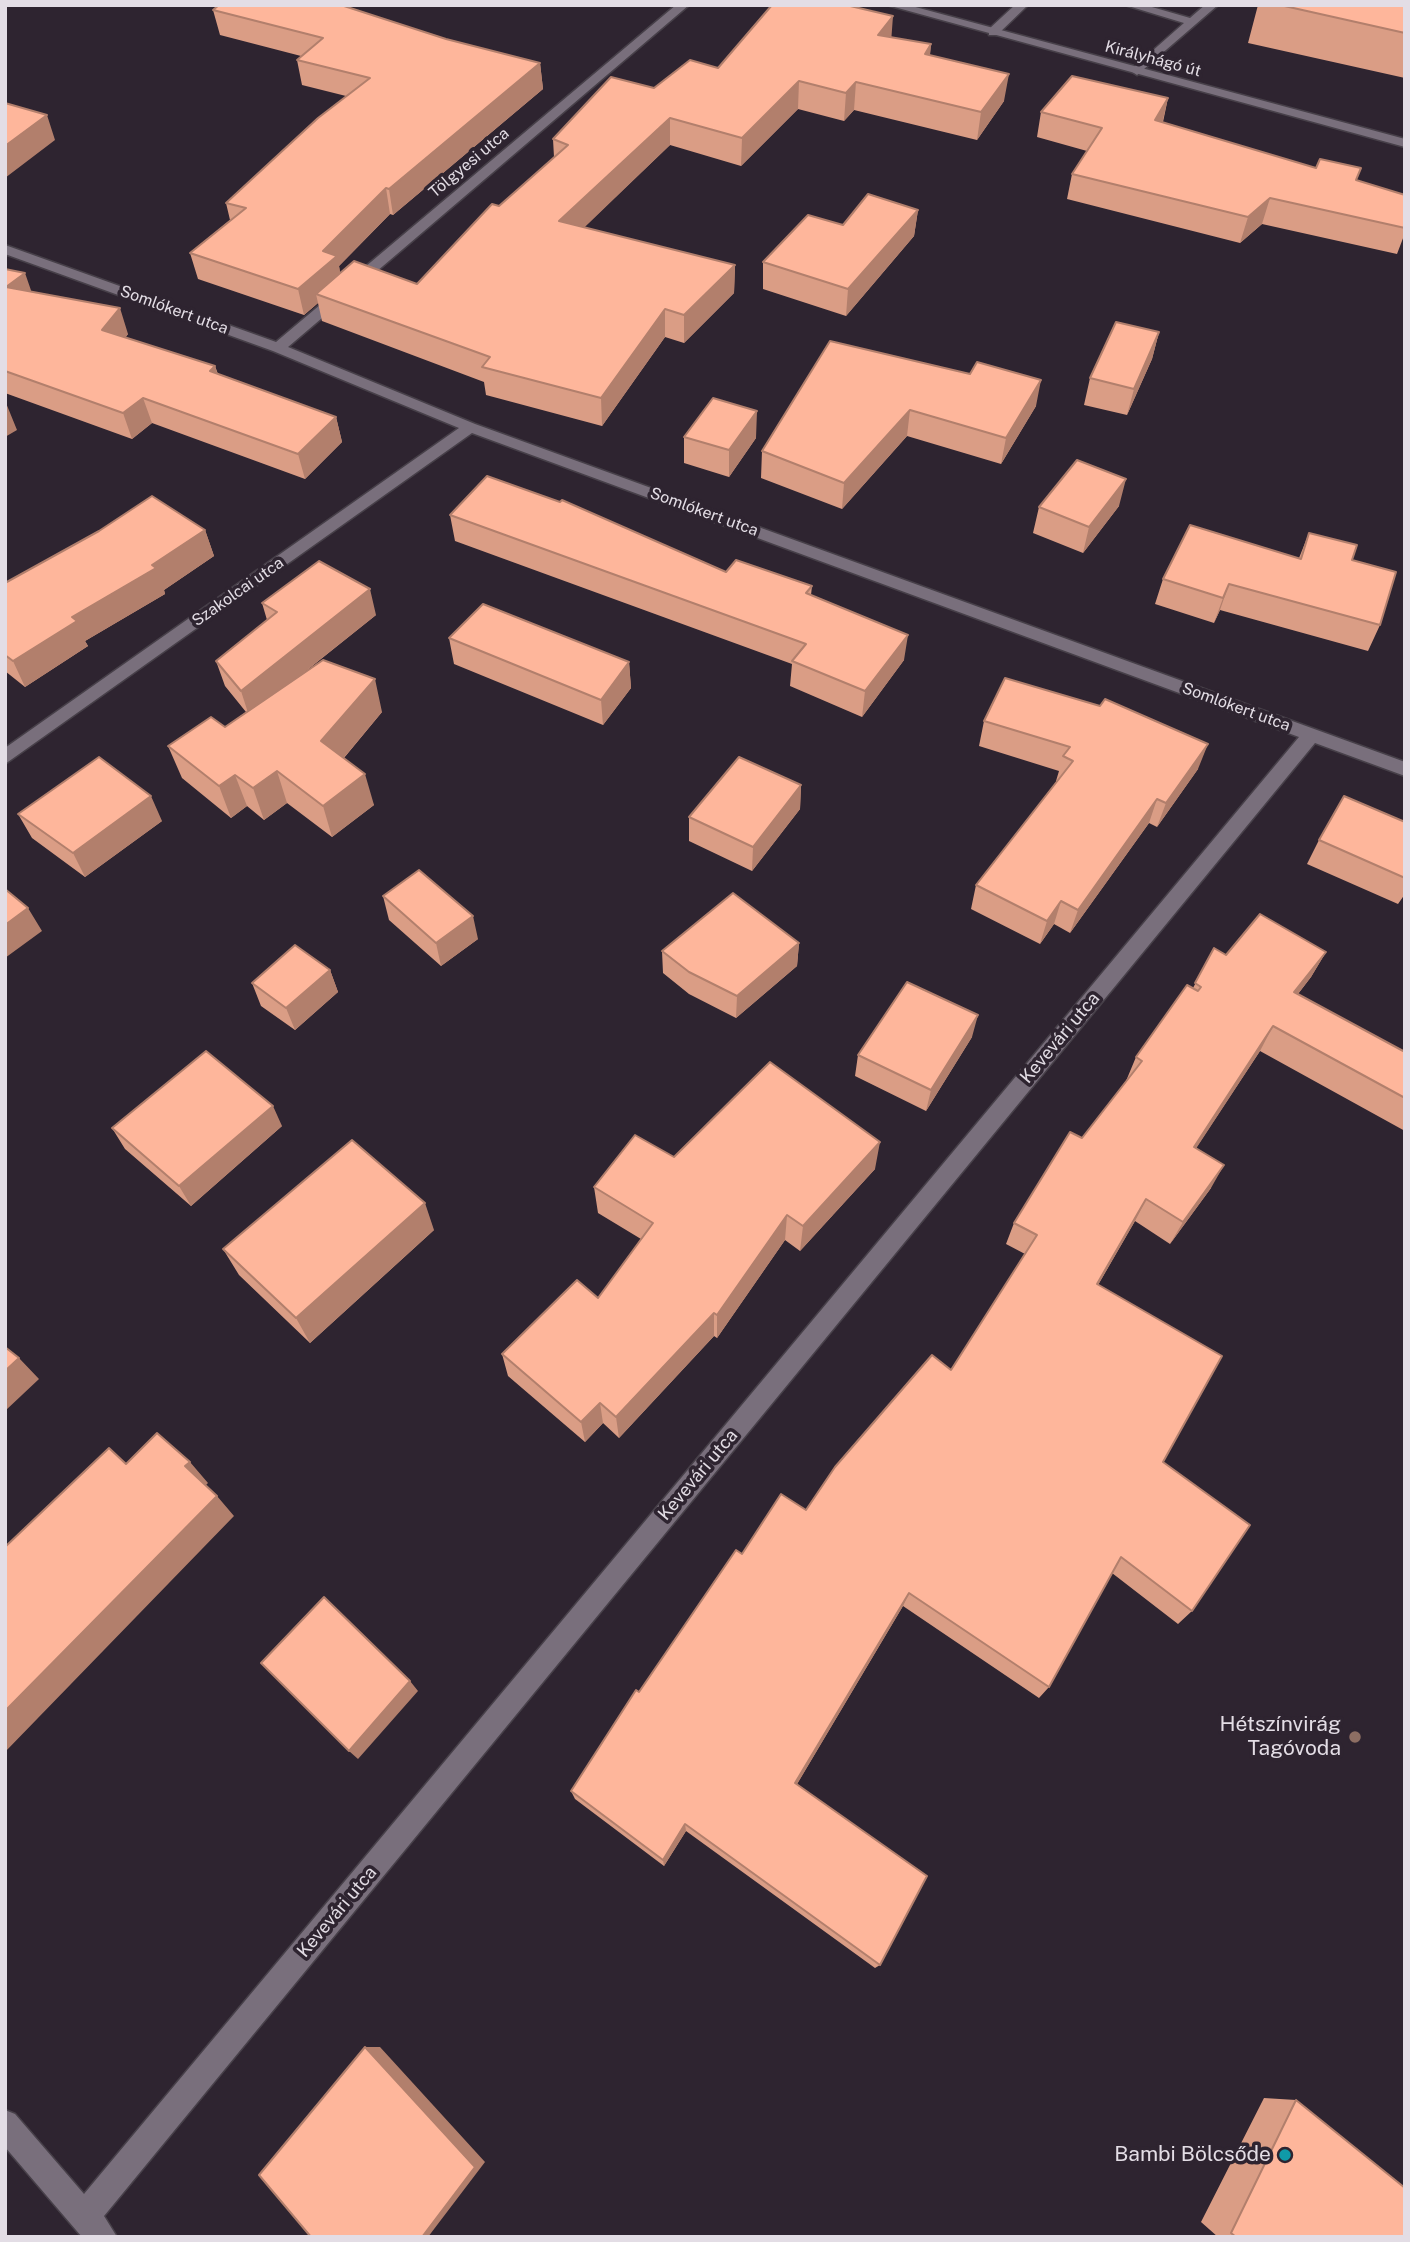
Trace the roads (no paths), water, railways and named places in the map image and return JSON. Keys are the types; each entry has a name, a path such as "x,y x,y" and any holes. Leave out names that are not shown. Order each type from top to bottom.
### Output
{"street":[{"name":"Tölgyesi utca","path":"278,348 683,5"},
{"name":"Királyhágó út","path":"893,5 1405,143"},
{"path":"993,32 1021,5"},
{"path":"1130,5 1192,22"},
{"path":"1138,71 1212,5"},
{"name":"Somlókert utca","path":"5,249 278,348 470,427 1405,769"},
{"name":"Szakolcai utca","path":"5,757 470,427"},
{"name":"Kevevári utca","path":"94,2226 1311,735"},
{"path":"5,2124 94,2226"}],"place":[{"name":"Hétszínvirág Tagóvoda","path":"1355,1737"},
{"name":"Bambi Bölcsőde","path":"1285,2155"}]}
